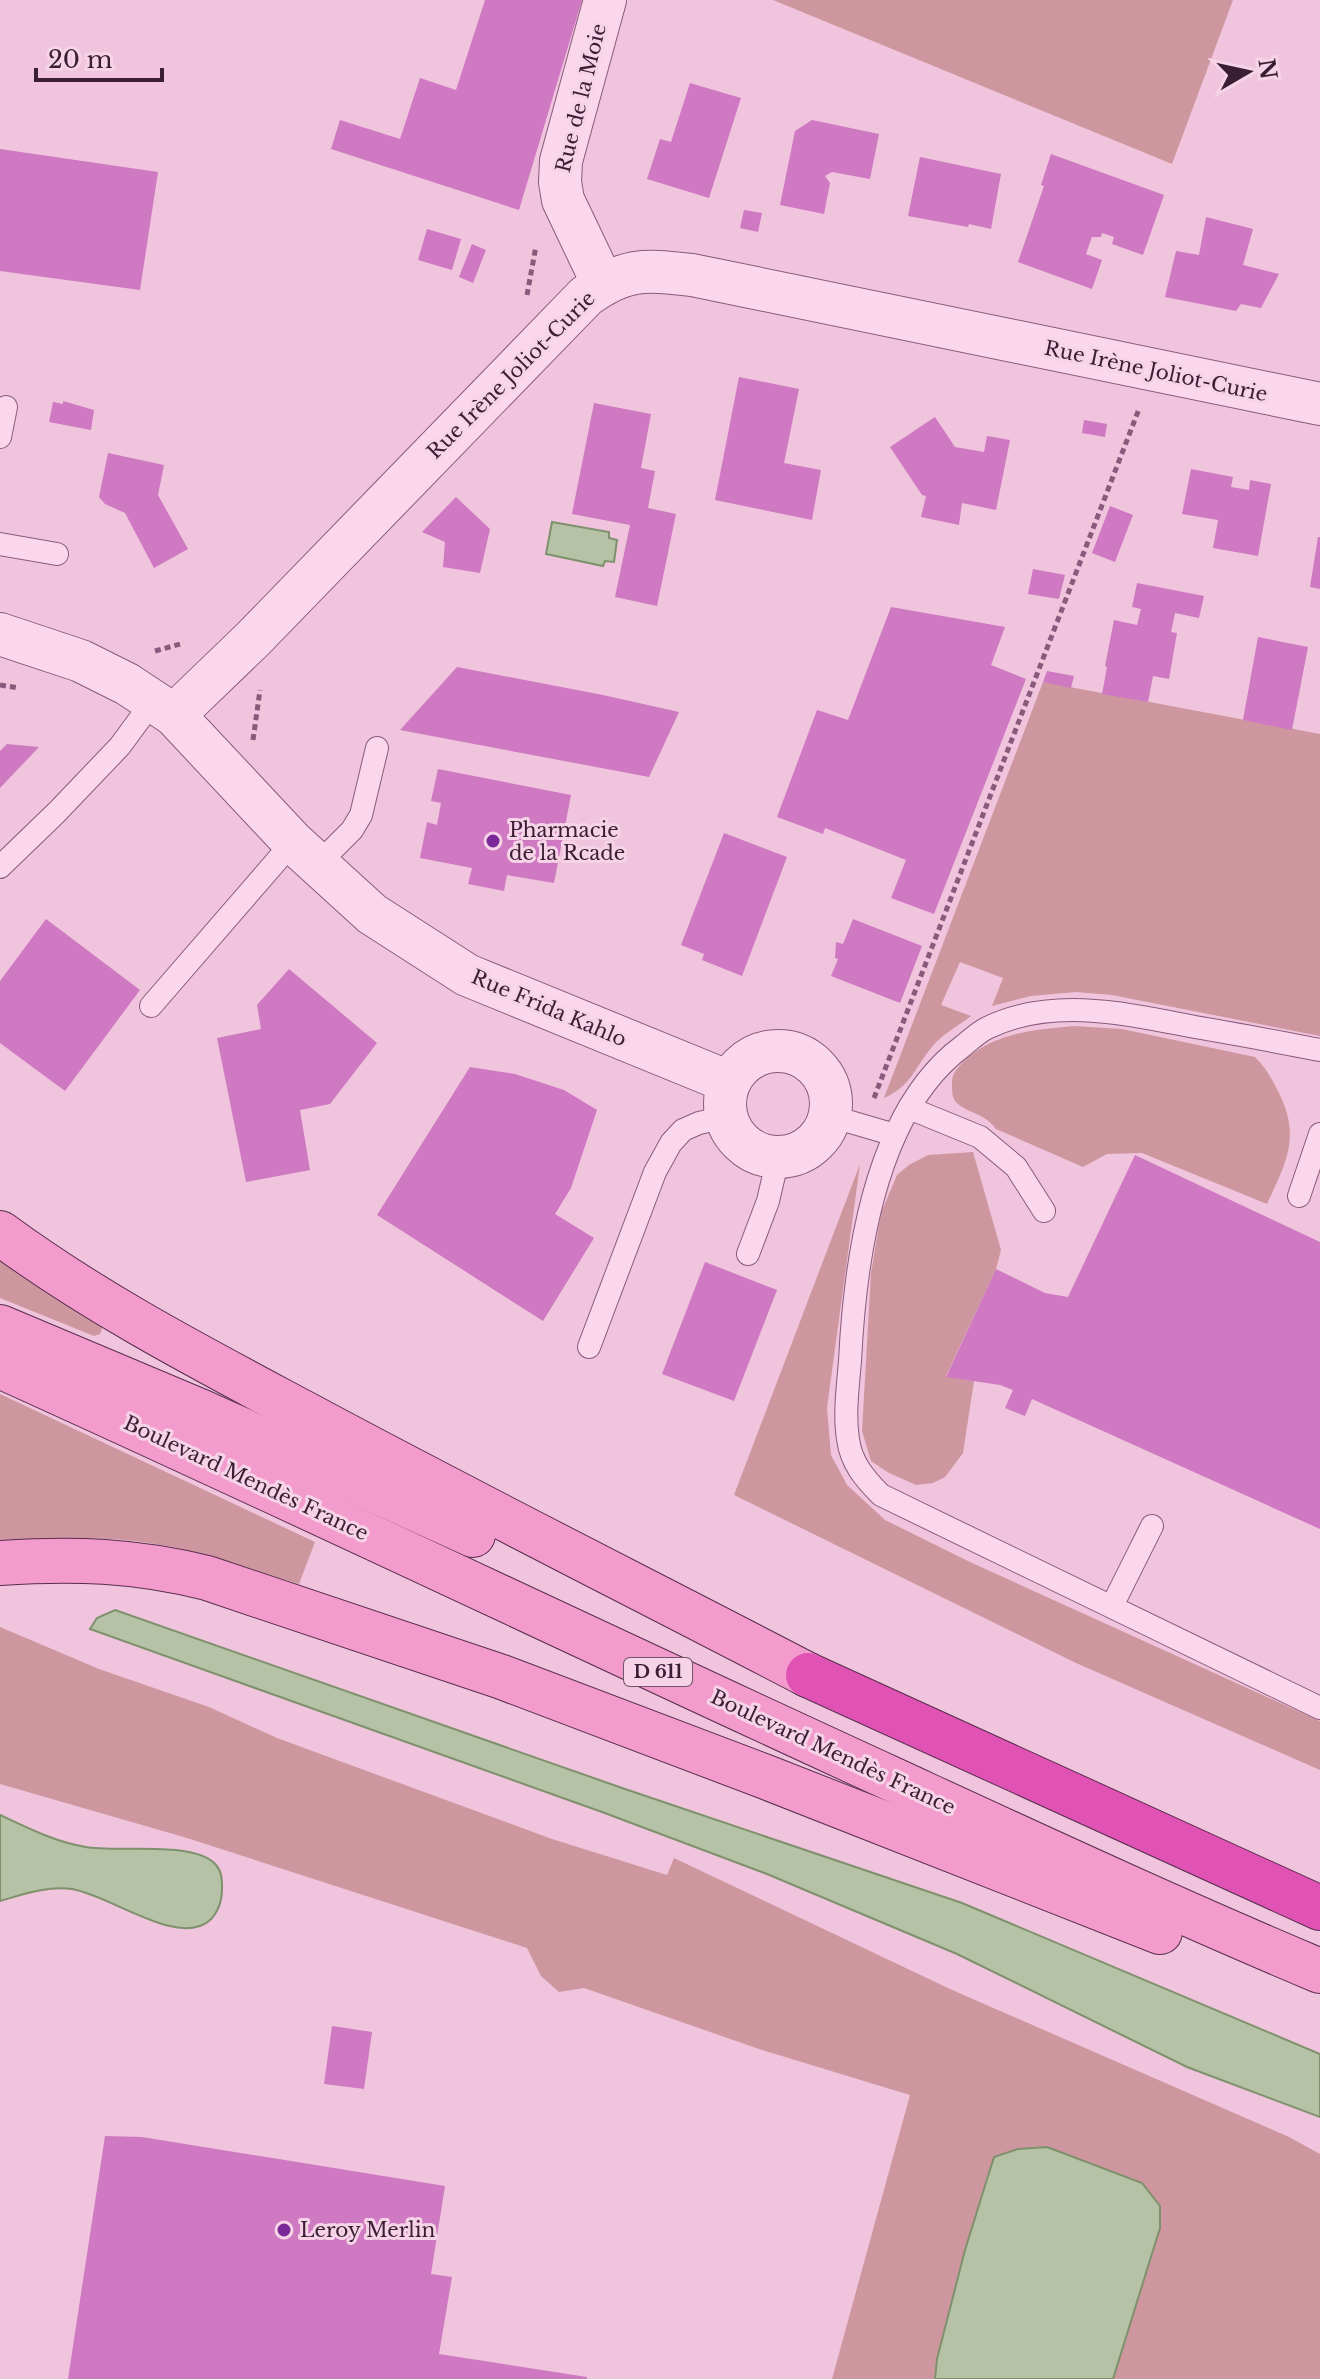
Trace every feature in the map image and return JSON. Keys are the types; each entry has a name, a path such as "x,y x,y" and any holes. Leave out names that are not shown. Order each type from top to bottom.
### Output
{"highway":[{"name":"Boulevard Mendès France","path":"808,1675 1320,1908"}],"main road":[{"path":"0,1233 29,1255 150,1331 426,1479 808,1675"},
{"name":"Boulevard Mendès France","path":"0,1327 202,1412 618,1602 808,1675"},
{"name":"Boulevard Mendès France","path":"0,1366 227,1468 600,1645 901,1783 1320,1971"},
{"path":"0,1563 52,1559 109,1560 164,1568 207,1578 305,1610 502,1677 752,1771 1320,1996"}],"street":[{"name":"Rue de la Moie","path":"603,284 563,200 560,182 561,161 605,0"},
{"name":"Rue Irène Joliot-Curie","path":"164,708 190,697 253,639 577,306 603,284 623,274 648,271 692,275 1320,404"},
{"path":"0,634 81,661 127,684 164,708"},
{"name":"Rue Frida Kahlo","path":"164,708 305,853 372,914 467,975 727,1100"},
{"path":"786,1050 803,1056 817,1067 846,1121 823,1133 811,1146 796,1155 778,1158 761,1155 745,1147 733,1134 727,1100 738,1067 752,1056 786,1050"}],"lane":[{"path":"0,437 6,407"},
{"path":"0,544 57,554"},
{"path":"0,867 120,746 164,708"},
{"path":"151,1006 305,853 352,830 361,815 377,748"},
{"path":"1320,1050 1115,1012 1061,1010 1021,1016 986,1028 954,1052 926,1081 895,1135 877,1188 862,1250 852,1325 847,1401 848,1441 860,1474 881,1495 1320,1708"},
{"path":"589,1347 655,1172 671,1143 683,1130 727,1100"},
{"path":"909,1108 980,1137 1016,1167 1044,1211"},
{"path":"846,1121 895,1135"},
{"path":"1299,1196 1320,1134"},
{"path":"748,1254 768,1201 778,1158"},
{"path":"1112,1606 1152,1526"}],"path":[{"path":"526,299 544,209 563,200"},
{"path":"846,1121 1153,370"},
{"path":"148,653 193,641"},
{"path":"0,685 28,690"},
{"path":"229,772 254,739 261,686"}],"shaded area":[{"path":"773,0 1233,0 1172,164"},
{"path":"552,522 609,532 609,538 617,540 614,562 605,561 603,566 546,554"},
{"path":"1043,682 1320,734 1320,1036 1112,995 1076,992 1031,996 992,1006 1003,978 960,962 941,1005 971,1016 940,1039 906,1082 884,1098"},
{"path":"1074,1026 1122,1029 1255,1057 1276,1088 1289,1123 1290,1137 1285,1162 1267,1204 1142,1153 1107,1154 1083,1167 996,1129 986,1119 955,1101 952,1088 954,1074 975,1052 1015,1034"},
{"path":"973,1152 1001,1250 996,1269 946,1376 974,1381 963,1453 945,1477 933,1483 916,1485 871,1461 862,1431 871,1273 881,1213 897,1175 909,1165 928,1155"},
{"path":"860,1164 827,1408 831,1455 847,1485 885,1520 970,1562 1320,1721 1320,1770 1076,1663 734,1495"},
{"path":"0,1254 100,1323 100,1334 94,1336 0,1298"},
{"path":"0,1394 315,1542 299,1584 187,1550 130,1541 74,1539 0,1545"},
{"path":"115,1610 625,1789 962,1903 1320,2054 1320,2117 1187,2067 957,1954 767,1874 90,1629 97,1618"},
{"path":"0,1627 99,1669 209,1707 277,1738 552,1839 667,1875 674,1858 950,1989 1289,2137 1320,2154 1320,2379 1113,2379 1160,2228 1160,2206 994,2157 965,2250 937,2359 935,2379 832,2379 910,2095 759,2049 584,1988 559,1992 541,1976 527,1948 187,1838 0,1784"},
{"path":"0,1815 75,1845 174,1850 206,1857 221,1873 219,1906 209,1921 195,1927 179,1928 72,1889 27,1893 0,1901"},
{"path":"1047,2147 1142,2183 1160,2206 1160,2228 1113,2379 935,2379 937,2359 965,2250 994,2157 1018,2149"}],"building":[{"path":"485,0 582,0 519,210 331,149 340,120 400,139 420,78 456,90"},
{"path":"690,83 741,98 709,198 647,179 660,139 671,142"},
{"path":"812,120 879,134 870,179 832,172 825,176 830,183 824,214 780,205 795,131"},
{"path":"0,149 158,172 140,290 0,271"},
{"path":"1051,154 1164,195 1143,255 1112,244 1114,237 1102,233 1101,237 1092,237 1086,254 1102,260 1092,289 1018,262 1044,186 1041,185"},
{"path":"920,157 1001,174 991,229 908,216"},
{"path":"744,210 762,213 758,232 740,228"},
{"path":"1206,217 1253,229 1243,265 1279,274 1261,308 1241,304 1236,311 1165,297 1176,251 1199,255"},
{"path":"427,229 461,239 452,270 418,260"},
{"path":"472,244 486,250 473,283 459,277"},
{"path":"739,377 799,389 784,463 821,470 812,520 715,500"},
{"path":"63,401 94,410 91,430 49,422 53,402 63,404"},
{"path":"594,403 651,414 641,468 655,471 648,508 676,514 657,606 615,597 630,525 572,514"},
{"path":"935,417 955,447 984,452 987,436 1010,440 996,510 962,503 959,525 921,517 926,496 922,495 890,447"},
{"path":"1084,420 1107,424 1105,437 1082,433"},
{"path":"108,453 164,465 158,495 188,549 154,568 125,513 105,504 99,497"},
{"path":"1191,469 1233,477 1231,487 1249,490 1250,480 1271,484 1258,556 1213,548 1218,520 1182,514"},
{"path":"456,497 490,529 480,573 443,567 445,542 422,532"},
{"path":"1110,506 1133,515 1115,562 1092,553"},
{"path":"1320,537 1320,589 1310,587"},
{"path":"1033,569 1065,575 1059,599 1028,594"},
{"path":"1137,583 1204,596 1199,618 1175,613 1171,632 1177,633 1169,679 1153,676 1148,702 1102,694 1114,620 1137,625 1141,609 1132,607"},
{"path":"891,607 1005,627 991,665 1026,679 934,914 891,898 906,860 825,828 823,834 777,817 817,710 848,720"},
{"path":"1258,637 1308,647 1292,730 1243,720"},
{"path":"457,667 679,712 649,777 400,730"},
{"path":"1047,671 1074,676 1071,688 1043,682"},
{"path":"7,744 39,747 0,788 0,751"},
{"name":"Pharmacie de la Rcade","path":"438,769 571,795 554,883 507,875 504,891 468,884 472,868 420,858 427,822 437,825 441,803 431,801"},
{"path":"724,833 787,857 742,976 702,960 704,954 681,945"},
{"path":"46,919 140,990 65,1091 0,1043 0,981"},
{"path":"853,919 922,946 900,1003 831,976 838,959 835,958 836,942 843,944"},
{"path":"289,969 377,1043 330,1104 300,1110 310,1170 246,1182 217,1038 261,1029 257,1005"},
{"path":"470,1067 515,1074 564,1090 597,1110 571,1188 555,1214 594,1238 543,1321 377,1215"},
{"path":"1135,1155 1320,1242 1320,1529 1032,1399 1025,1416 1005,1408 1013,1390 1000,1385 946,1377 996,1269 1045,1293 1068,1297"},
{"path":"705,1262 777,1290 734,1401 662,1374"},
{"path":"332,2026 372,2032 364,2089 324,2084"},
{"name":"Leroy Merlin","path":"105,2136 142,2137 445,2186 431,2274 452,2277 439,2354 587,2379 68,2379"}],"place":[{"name":"Pharmacie de la Rcade","path":"493,841"},
{"name":"Leroy Merlin","path":"284,2230"}]}
